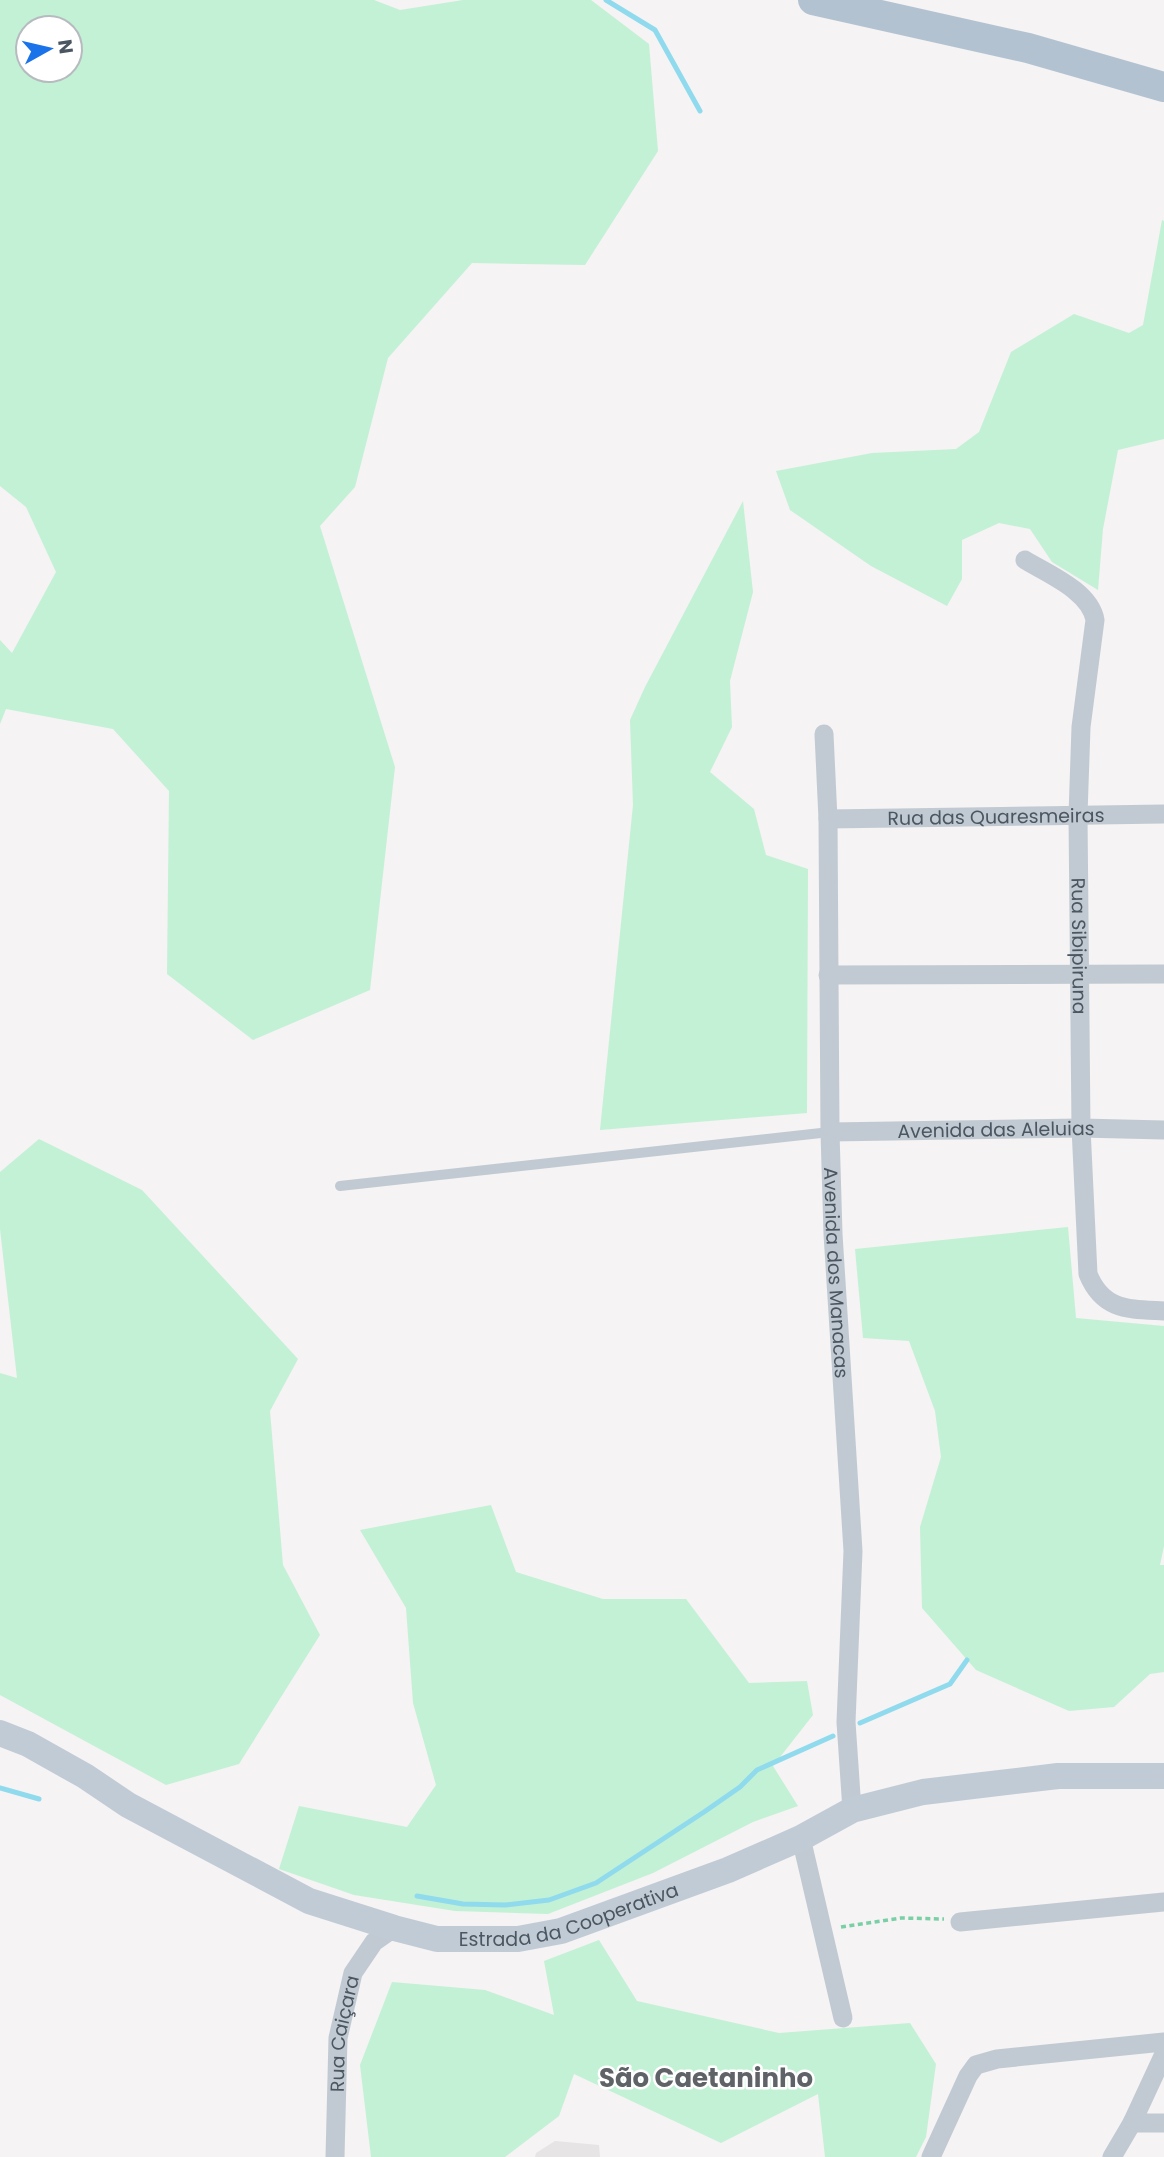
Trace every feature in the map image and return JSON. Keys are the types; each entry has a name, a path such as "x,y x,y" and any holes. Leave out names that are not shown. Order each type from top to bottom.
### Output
{"main road":[{"path":"813,0 1028,48 1164,87"},
{"name":"Estrada da Cooperativa","path":"0,1733 28,1744 139,1811 309,1901 437,1939 518,1938 561,1931 728,1870 801,1839 852,1811 923,1792 1058,1776 1164,1776"}],"street":[{"name":"Rua Sibipiruna","path":"1025,560 1076,592 1094,612 1093,643 1081,727 1078,815 1081,1128 1088,1274 1099,1295 1111,1303 1127,1309 1164,1311"},
{"name":"Avenida dos Manacas","path":"824,734 828,819 830,1132 834,1247 853,1551 846,1722 852,1811"},
{"name":"Rua das Quaresmeiras","path":"828,819 1164,814"},
{"path":"828,975 1164,974"},
{"name":"Avenida das Aleluias","path":"830,1132 1081,1128 1164,1130"},
{"path":"801,1839 843,2018"},
{"path":"960,1922 1164,1902"},
{"name":"Rua Caiçara","path":"335,2157 338,2038 353,1973 374,1942 394,1928"},
{"path":"931,2157 968,2076 976,2065 997,2059 1164,2042"},
{"path":"1112,2157 1132,2123 1164,2054"},
{"path":"1132,2123 1164,2123"}],"lane":[{"path":"340,1186 830,1132"}],"path":[{"path":"822,1929 901,1918 933,1917 960,1922"}],"shaded area":[{"path":"555,2141 599,2145 600,2157 535,2157 536,2153"}],"green space":[{"path":"0,0 374,0 400,10 463,0 591,0 649,44 658,151 585,265 472,263 388,358 355,487 320,526 395,767 370,990 253,1040 167,974 169,791 113,729 6,709 0,724 0,640 12,653 56,572 26,507 0,486"},
{"path":"1162,220 1164,439 1118,450 1103,529 1098,590 1052,562 1030,529 999,523 962,540 962,579 947,606 871,566 790,510 776,471 872,453 956,449 979,432 1011,352 1074,314 1129,333 1143,325"},
{"path":"743,501 753,592 730,681 732,727 710,772 754,809 766,855 808,869 807,1113 600,1130 633,805 630,720"},
{"path":"39,1139 142,1190 298,1359 270,1411 283,1565 320,1635 239,1764 166,1785 0,1695 0,1373 17,1378 0,1229 0,1172"},
{"path":"1068,1227 1076,1318 1164,1326 1164,1546 1160,1565 1164,1565 1164,1672 1150,1674 1114,1707 1069,1711 976,1670 922,1608 920,1527 941,1457 935,1411 909,1341 863,1338 855,1249"},
{"path":"491,1505 516,1572 603,1599 686,1599 749,1683 807,1681 813,1715 773,1766 798,1806 753,1822 653,1873 548,1914 455,1911 354,1895 279,1869 299,1806 407,1827 436,1785 413,1703 406,1608 360,1530"},
{"path":"599,1940 637,2001 779,2033 910,2023 936,2064 926,2137 916,2157 825,2157 818,2094 721,2143 574,2074 559,2116 505,2157 371,2157 360,2065 392,1982 485,1990 554,2015 544,1961"}],"waterway":[{"path":"606,0 655,30 700,111"},
{"path":"860,1723 950,1684 967,1660"},
{"path":"417,1896 463,1904 505,1905 549,1900 596,1883 740,1787 757,1770 833,1736"},
{"path":"0,1788 39,1799"}],"district":[{"name":"São Caetaninho","path":"706,2078"}]}
